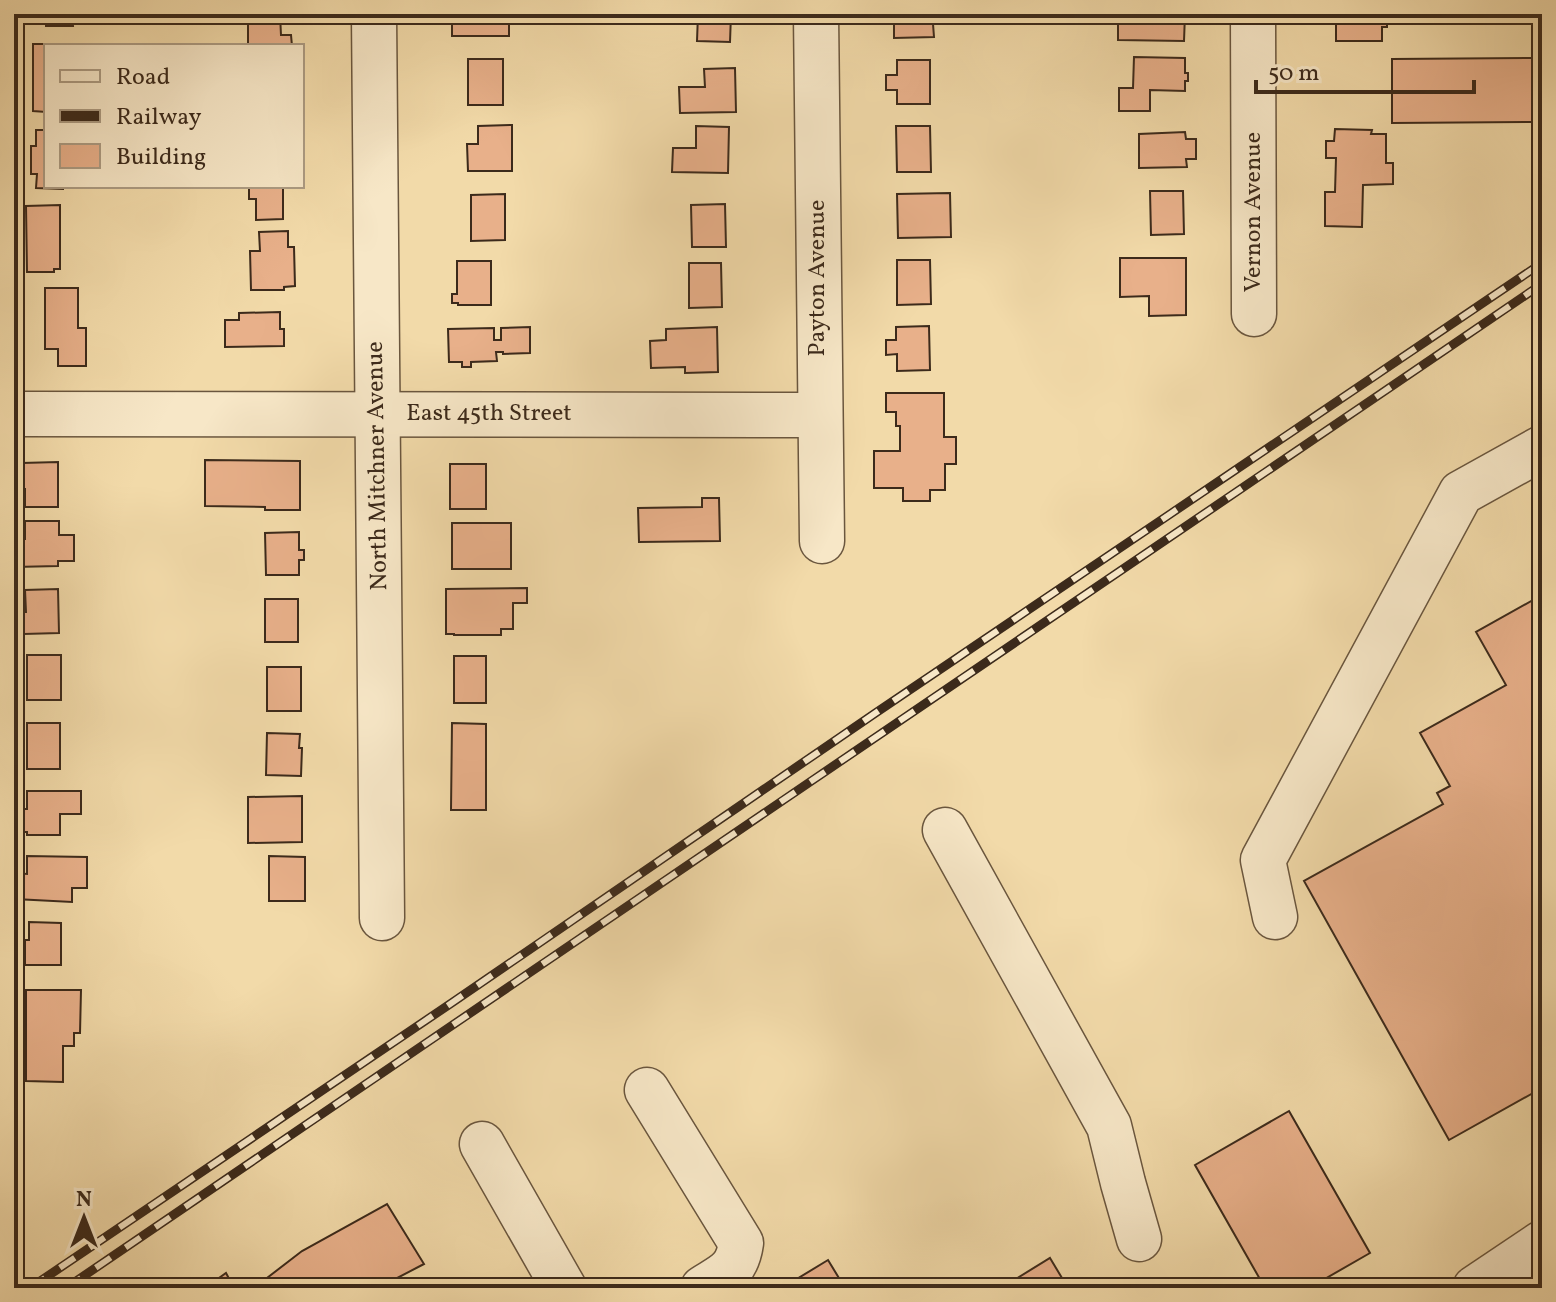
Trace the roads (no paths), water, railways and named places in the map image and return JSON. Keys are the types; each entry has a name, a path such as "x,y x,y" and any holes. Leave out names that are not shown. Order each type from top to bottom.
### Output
{"street":[{"name":"North Mitchner Avenue","path":"374,14 382,918"},
{"name":"Payton Avenue","path":"816,14 822,541"},
{"name":"Vernon Avenue","path":"1253,14 1254,314"},
{"name":"East 45th Street","path":"14,414 819,415"},
{"path":"1275,917 1263,860 1461,493 1542,448"},
{"path":"945,830 1109,1126 1139,1239"},
{"path":"647,1090 741,1243 739,1258 732,1269 703,1288"},
{"path":"482,1144 564,1288"},
{"path":"1475,1288 1542,1243"}],"railway":[{"path":"30,1288 1542,263"},
{"path":"66,1288 1542,284"}]}
